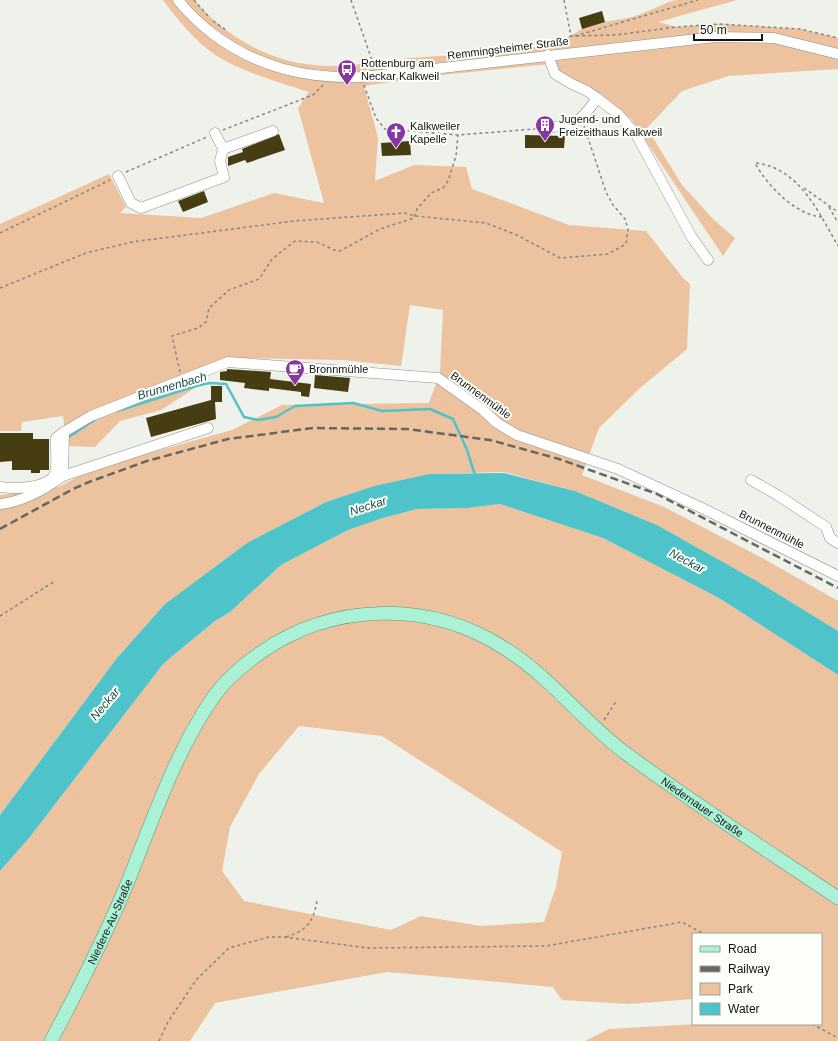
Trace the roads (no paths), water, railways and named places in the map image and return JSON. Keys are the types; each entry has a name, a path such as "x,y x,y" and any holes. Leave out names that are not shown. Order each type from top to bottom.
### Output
{"main road":[{"name":"Niedere-Au-Straße","path":"51,1041 75,996 121,897 161,800 194,731 212,699 234,672 277,641 302,629 337,618 382,613 404,613 428,617 466,628 507,650 529,666 575,707"},
{"name":"Niedernauer Straße","path":"575,707 597,729 626,754 838,898"}],"street":[{"name":"Remmingsheimer Straße","path":"178,0 199,23 234,49 265,64 293,72 326,76 377,76 548,55 715,37 774,38 838,54"},
{"path":"548,55 555,74 596,98 619,115 637,136 691,236 708,260"},
{"path":"545,128 568,125 582,118 596,98"},
{"path":"222,149 273,131"},
{"path":"118,176 131,204 141,208 224,177 220,161 222,149 216,133"},
{"name":"Brunnenmühle","path":"64,432 91,416 228,362 438,378 483,410 497,423 518,435 618,470 704,509 838,576"},
{"path":"0,504 8,504 44,489 63,476 208,428"},
{"path":"63,476 64,432"},
{"path":"0,487 34,486 46,483 50,480 55,472 56,438 64,432"},
{"path":"751,480 779,496 826,527 830,538 838,543"}],"water":[{"name":"Neckar","path":"504,473 575,491 657,525 755,580 838,631 838,675 719,598 603,538 500,504 467,508 417,509 383,518 348,530 281,565 230,612 215,621 164,663 29,838 0,871 0,815 117,658 165,604 247,543 326,502 374,486 429,474"}],"waterway":[{"name":"Brunnenbach","path":"117,411 209,383 226,384 244,417 258,420 276,417 295,406 353,403 382,411 430,409 453,419 467,450 475,475"},
{"name":"Brunnenbach","path":"67,438 96,419"}],"railway":[{"path":"0,529 73,489 89,482 147,461 228,439 313,428 407,429 490,440 559,459 657,494 838,588"}],"place":[{"name":"Rottenburg am Neckar Kalkweil","path":"347,86"},
{"name":"Jugend- und Freizeithaus Kalkweil","path":"545,142"},
{"name":"Kalkweiler Kapelle","path":"396,149"},
{"name":"Bronnmühle","path":"295,386"}]}
